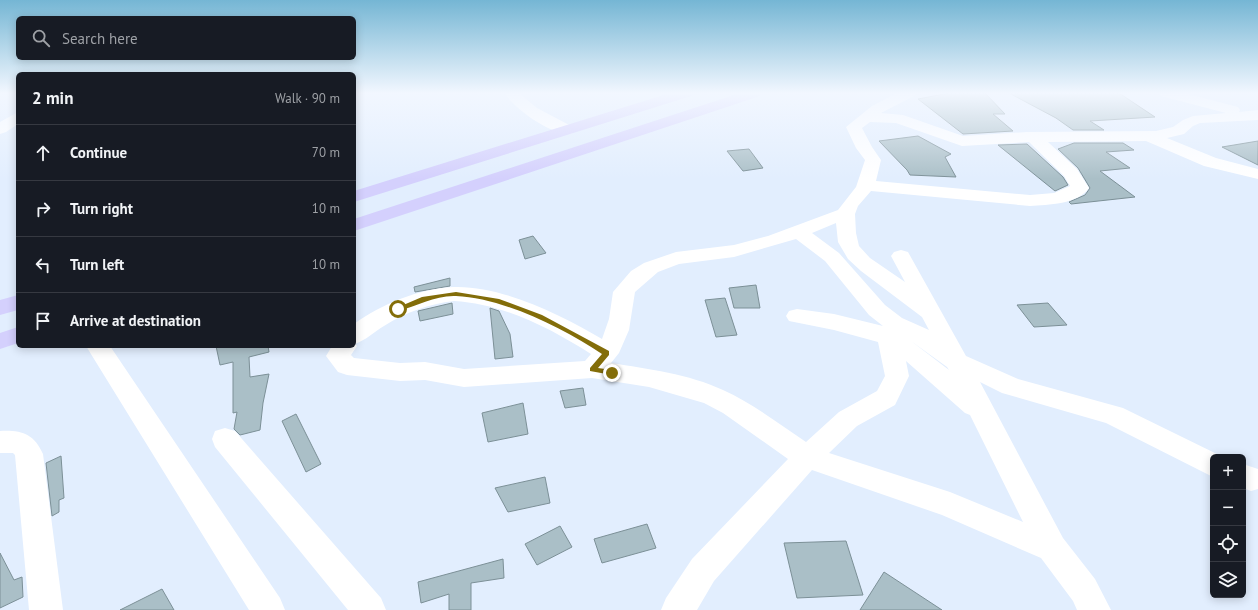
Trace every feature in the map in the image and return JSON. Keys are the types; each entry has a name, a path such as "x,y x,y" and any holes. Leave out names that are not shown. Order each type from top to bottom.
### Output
{"main road":[{"path":"356,195 594,121"},
{"path":"356,224 669,121"},
{"path":"0,308 16,303"},
{"path":"0,340 16,336"}],"street":[{"path":"0,129 11,121"},
{"path":"549,121 567,130"},
{"path":"860,121 854,127 864,148 873,160 867,175 866,184 852,201 846,213 847,240 851,251 869,268 888,280 917,304 931,312"},
{"path":"908,121 962,141 1033,137 1065,138 1147,136 1170,134 1193,121"},
{"path":"1147,136 1210,162 1258,174"},
{"path":"866,184 922,192 1037,200 1063,195 1080,188 1071,173 1033,137"},
{"path":"599,361 620,322 620,301 625,290 636,279 663,261 687,254 735,250 777,239 846,213"},
{"path":"795,232 803,235 832,257 892,330 916,356 982,413"},
{"path":"901,256 1052,548 1084,590 1094,610"},
{"path":"356,335 376,321 409,304 439,296 463,294 499,301 540,316 599,361 649,378 713,396 732,406 807,457 950,505 1052,548"},
{"path":"797,316 892,330 925,338 955,361 1011,386 1114,415 1210,463"},
{"path":"678,610 703,570 763,507 807,457 848,419 886,398 897,376 892,330"},
{"path":"99,348 268,610"},
{"path":"344,348 338,356 347,366 400,372 425,371 464,378 599,361"},
{"path":"225,439 368,610"},
{"path":"0,442 18,442 27,449 46,610"}],"building":[{"path":"947,121 1002,121 1013,131 963,134"},
{"path":"1061,121 1091,121 1104,130 1073,130"},
{"path":"918,136 951,154 945,157 956,177 910,175 879,141"},
{"path":"1258,141 1258,165 1222,147"},
{"path":"1074,143 1123,143 1134,150 1106,152 1130,168 1100,171 1135,197 1071,204 1069,202 1085,195 1090,188 1078,168 1058,149"},
{"path":"1027,144 1063,177 1068,185 1055,191 998,145"},
{"path":"749,149 763,168 743,171 727,151"},
{"path":"533,236 546,253 525,259 519,240"},
{"path":"450,278 450,286 415,292 414,287"},
{"path":"756,285 760,308 734,308 729,288"},
{"path":"725,298 737,335 716,337 705,300"},
{"path":"452,303 453,314 420,321 418,311"},
{"path":"1048,303 1067,325 1034,327 1017,305"},
{"path":"490,308 499,311 510,334 513,357 495,359"},
{"path":"216,348 268,348 269,352 249,357 250,377 269,374 263,403 260,430 240,435 234,429 237,412 233,413 233,362 220,365"},
{"path":"583,388 586,405 565,408 560,391"},
{"path":"523,403 528,434 488,442 482,413"},
{"path":"296,414 321,464 306,472 282,421"},
{"path":"61,456 64,498 59,500 59,512 52,516 46,463"},
{"path":"545,477 550,503 508,512 495,488"},
{"path":"647,524 656,548 602,563 594,539"},
{"path":"560,526 572,547 537,565 525,544"},
{"path":"846,541 863,595 797,598 784,543"},
{"path":"0,553 14,580 22,577 23,597 0,608"},
{"path":"503,559 504,578 471,583 471,610 449,610 449,594 421,603 418,582"},
{"path":"884,572 942,610 860,610"},
{"path":"162,589 174,610 120,610"}],"route":[{"path":"398,309 424,299 456,294 470,295 499,301 540,316 607,353 592,370 612,373"}]}
